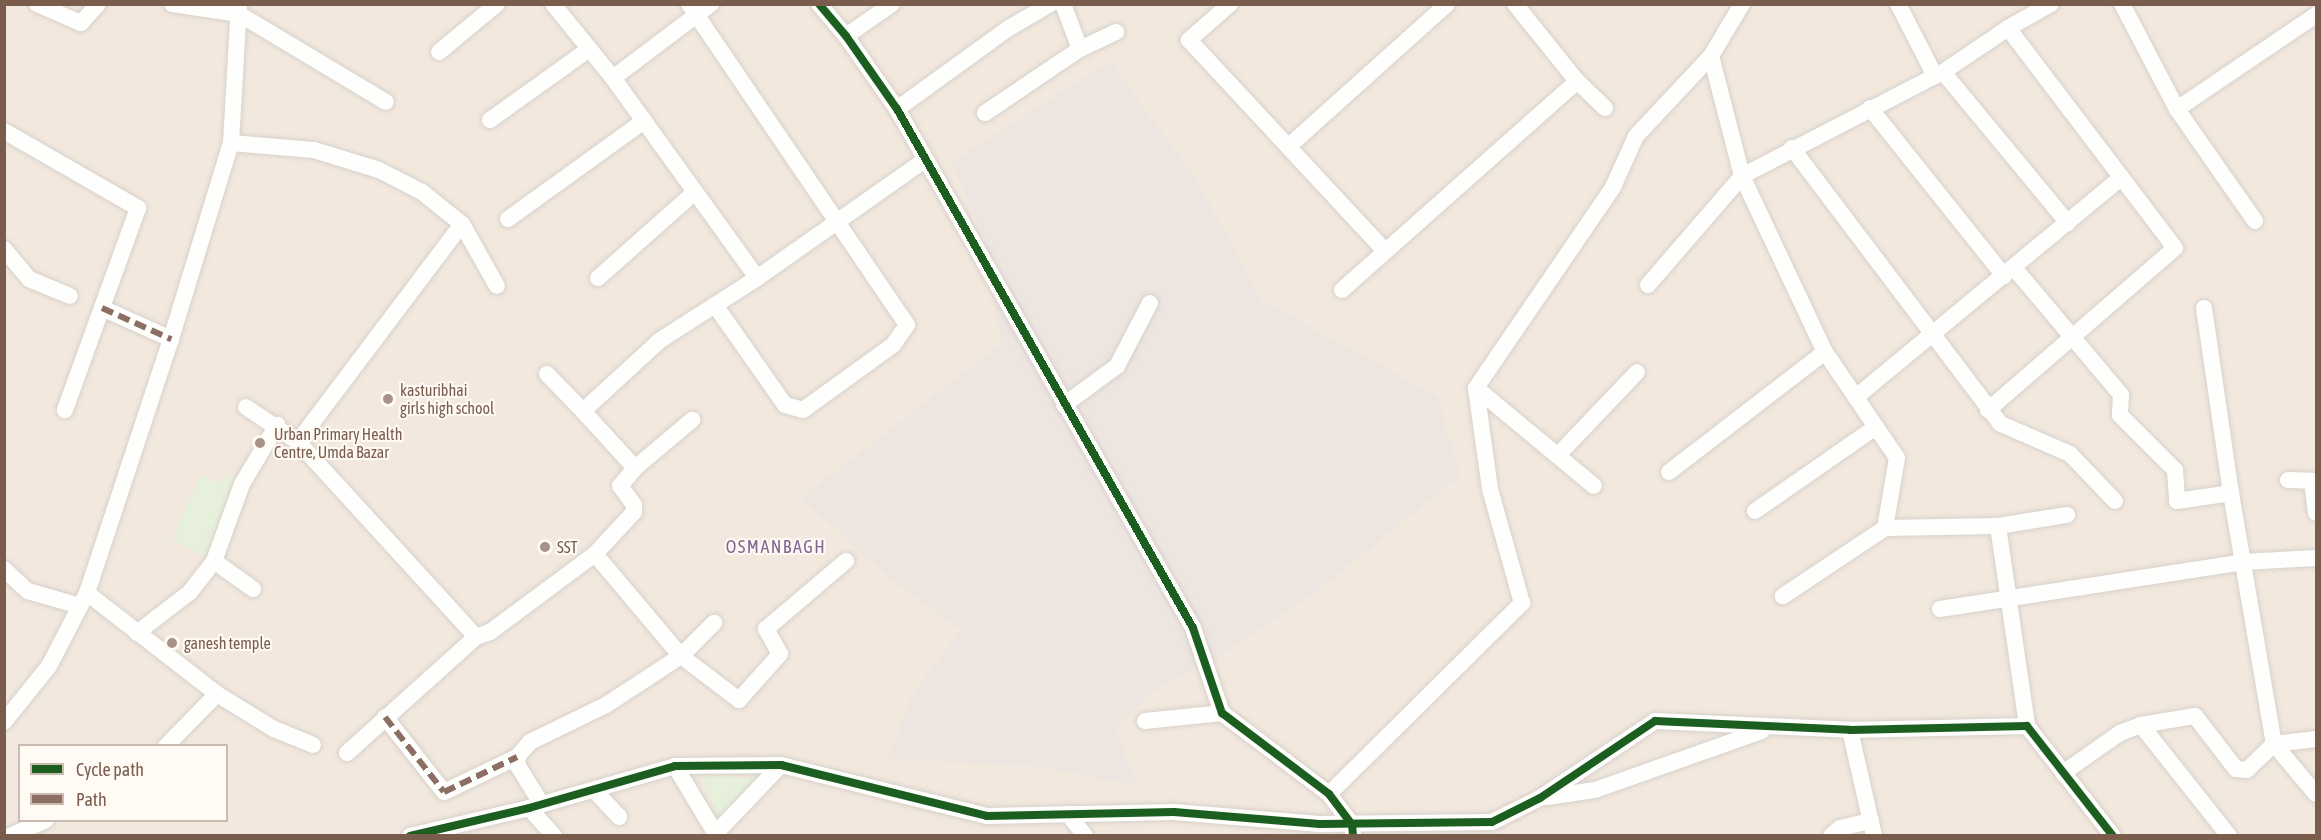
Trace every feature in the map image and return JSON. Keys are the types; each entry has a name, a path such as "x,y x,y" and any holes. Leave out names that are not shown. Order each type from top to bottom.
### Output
{"street":[{"path":"37,4 72,22 81,23 93,11"},
{"path":"172,4 239,9 386,102"},
{"path":"439,52 497,4"},
{"path":"553,4 613,78 757,278"},
{"path":"613,78 693,10 711,4"},
{"path":"819,4 846,36 897,109 1193,628 1222,713 1329,794 1353,830"},
{"path":"846,36 892,4"},
{"path":"897,109 1009,28 1050,4"},
{"path":"1063,4 1080,49"},
{"path":"1230,4 1189,40 1385,251"},
{"path":"1289,146 1447,4"},
{"path":"1515,4 1577,81 1605,108"},
{"path":"1329,794 1521,603 1490,489 1476,388 1613,187 1636,136 1711,56 1742,4"},
{"path":"1898,4 1939,74 2068,223"},
{"path":"1648,285 1742,176 1792,148 1939,74 2008,28 2051,4"},
{"path":"2122,4 2177,109 2255,221"},
{"path":"4,722 49,666 83,599 171,339 231,143 239,9"},
{"path":"693,10 835,225 907,325 893,345 813,405 803,410 785,405 715,305"},
{"path":"2177,109 2316,15"},
{"path":"1988,410 2074,338 2175,248 2008,28"},
{"path":"985,113 1080,49 1116,32"},
{"path":"490,120 589,49"},
{"path":"1711,56 1742,176 1825,352 1897,458 1885,528"},
{"path":"1342,290 1577,81"},
{"path":"1870,108 2010,272 2074,338 2121,394 2120,416 2175,470 2177,501 2231,493"},
{"path":"508,219 644,121"},
{"path":"4,131 138,208 65,410"},
{"path":"231,143 314,150 380,170 422,192 462,224 497,286"},
{"path":"1792,148 1936,335 1988,410 2001,424 2070,454 2115,501"},
{"path":"583,411 659,341 835,225 925,160"},
{"path":"1856,397 1936,335 2121,178"},
{"path":"598,278 695,192"},
{"path":"298,442 462,224"},
{"path":"4,249 29,279 70,296"},
{"path":"1064,405 1117,366 1150,303"},
{"path":"102,308 171,339"},
{"path":"2204,308 2231,493 2274,744 2316,794"},
{"path":"1669,472 1825,352"},
{"path":"1559,454 1637,372"},
{"path":"547,374 635,468"},
{"path":"1476,388 1559,454 1594,486"},
{"path":"246,407 277,425 298,442 476,638"},
{"path":"347,753 476,638 490,632 595,554 634,512 634,505 620,486 635,468 692,420"},
{"path":"136,633 190,592 214,561 242,484 277,425"},
{"path":"1755,512 1876,427"},
{"path":"2288,480 2312,481 2316,513"},
{"path":"1783,596 1885,528 1998,525 2067,515"},
{"path":"1998,525 2027,726 2113,836"},
{"path":"595,554 681,656 739,700 780,654 766,629 846,561"},
{"path":"1940,609 2010,600 2243,562 2316,558"},
{"path":"214,561 253,589"},
{"path":"4,569 28,591 83,599 136,633 217,694 274,729 313,745"},
{"path":"385,717 444,792 517,758 530,742 606,705 681,656 714,622"},
{"path":"168,744 217,694"},
{"path":"1145,721 1222,713"},
{"path":"2063,773 2120,733 2141,725 2195,716 2236,769 2247,770 2274,744 2316,739"},
{"path":"410,836 535,806 675,765 781,765 987,816 1174,812 1314,830 1497,829 1655,721 1769,729 1850,730 2027,726"},
{"path":"2141,725 2229,836"},
{"path":"1540,798 1595,790 1769,729"},
{"path":"1832,836 1840,828 1872,828 1850,730"},
{"path":"517,758 518,766 535,806 554,836"},
{"path":"675,765 716,834 781,765"},
{"path":"594,790 619,817"},
{"path":"1068,814 1085,836"},
{"path":"10,836 42,822"}],"shaded area":[{"path":"5,5 2316,5 2316,835 5,836"},
{"path":"1110,61 1197,180 1261,300 1437,396 1460,476 1313,594 1220,655 1156,690 1115,727 1137,786 1040,767 888,758 913,693 961,630 892,580 801,498 1001,344 984,238 952,162"}],"green space":[{"path":"228,473 241,478 206,558 172,539 201,475 222,483"},
{"path":"699,773 773,781 724,831"}],"marked path":[{"path":"102,308 171,339"},
{"path":"385,717 444,792 517,757"}],"cycle path":[{"path":"819,4 846,36 897,109 1193,628 1222,713 1329,794 1352,824 1353,836"},
{"path":"410,836 529,808 675,766 781,765 987,816 1174,812 1320,824 1492,822 1540,798 1655,721 1850,730 2027,726 2113,836"}],"place":[{"name":"kasturibhai girls high school","path":"388,399"},
{"name":"Urban Primary Health Centre, Umda Bazar","path":"260,443"},
{"name":"SST","path":"545,547"},
{"name":"ganesh temple","path":"172,643"}],"district":[{"name":"OSMANBAGH","path":"776,547"}]}
